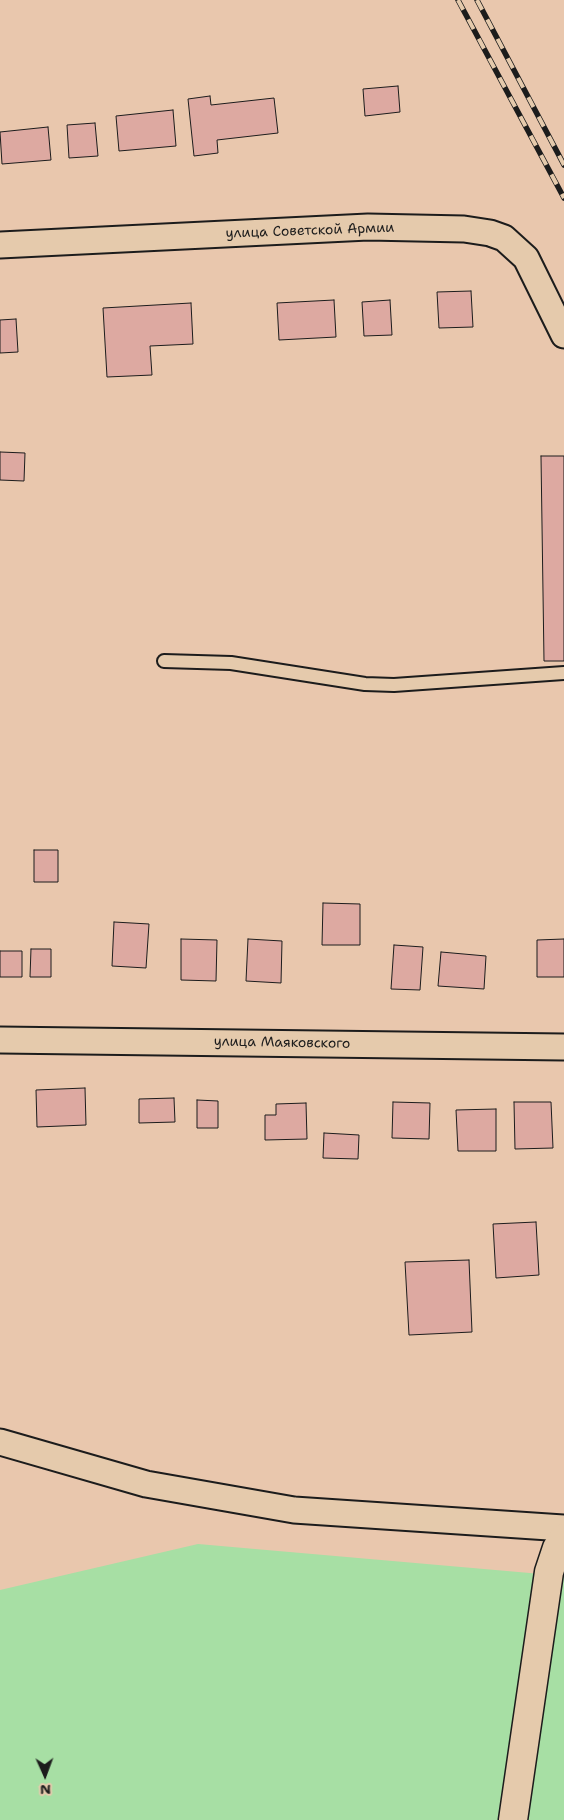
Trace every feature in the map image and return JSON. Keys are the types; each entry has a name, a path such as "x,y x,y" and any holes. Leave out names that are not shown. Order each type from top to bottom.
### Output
{"main road":[{"path":"513,1820 549,1572 557,1548 564,1538"}],"street":[{"name":"улица Советской Армии","path":"0,245 368,227 464,229 490,233 504,238 526,258 564,335"},
{"name":"улица Маяковского","path":"0,1040 564,1047"},
{"path":"0,1442 146,1484 294,1510 564,1528"}],"lane":[{"path":"164,661 231,663 365,684 394,685 564,673"}],"green space":[{"path":"198,1544 564,1576 564,1820 0,1820 0,1590"}],"building":[{"path":"398,86 400,112 365,116 363,89"},
{"path":"210,96 211,105 274,98 278,133 217,140 218,153 194,156 188,99"},
{"path":"173,110 176,146 119,151 116,116"},
{"path":"95,123 98,156 69,158 67,125"},
{"path":"48,127 51,160 2,164 0,132"},
{"path":"471,291 473,327 439,328 437,292"},
{"path":"334,300 336,337 279,340 277,303"},
{"path":"390,300 392,335 364,336 362,302"},
{"path":"191,303 193,344 150,346 152,375 107,377 103,308"},
{"path":"16,319 18,352 0,353 0,320"},
{"path":"0,452 25,453 24,481 0,480"},
{"path":"541,456 564,456 564,661 544,661"},
{"path":"34,850 58,850 58,882 34,882"},
{"path":"323,903 360,904 360,945 322,945"},
{"path":"114,922 149,924 146,968 112,966"},
{"path":"181,939 217,940 216,981 181,980"},
{"path":"248,939 282,941 281,983 246,981"},
{"path":"564,939 564,977 537,977 537,940"},
{"path":"394,945 423,947 420,990 391,989"},
{"path":"31,949 51,949 51,977 30,977"},
{"path":"0,951 22,951 22,977 0,977"},
{"path":"441,952 486,956 484,989 438,986"},
{"path":"85,1088 86,1125 37,1127 36,1090"},
{"path":"174,1098 175,1122 139,1123 139,1099"},
{"path":"197,1100 218,1101 218,1128 197,1128"},
{"path":"393,1102 430,1103 429,1139 392,1138"},
{"path":"514,1102 551,1102 553,1148 515,1149"},
{"path":"306,1103 307,1139 265,1140 265,1115 276,1115 276,1104"},
{"path":"496,1109 496,1151 458,1151 456,1110"},
{"path":"324,1133 359,1135 358,1159 323,1158"},
{"path":"536,1222 539,1275 496,1278 493,1224"},
{"path":"469,1260 472,1332 409,1335 405,1262"}],"railway":[{"path":"458,0 564,198"},
{"path":"477,0 564,165"}]}
